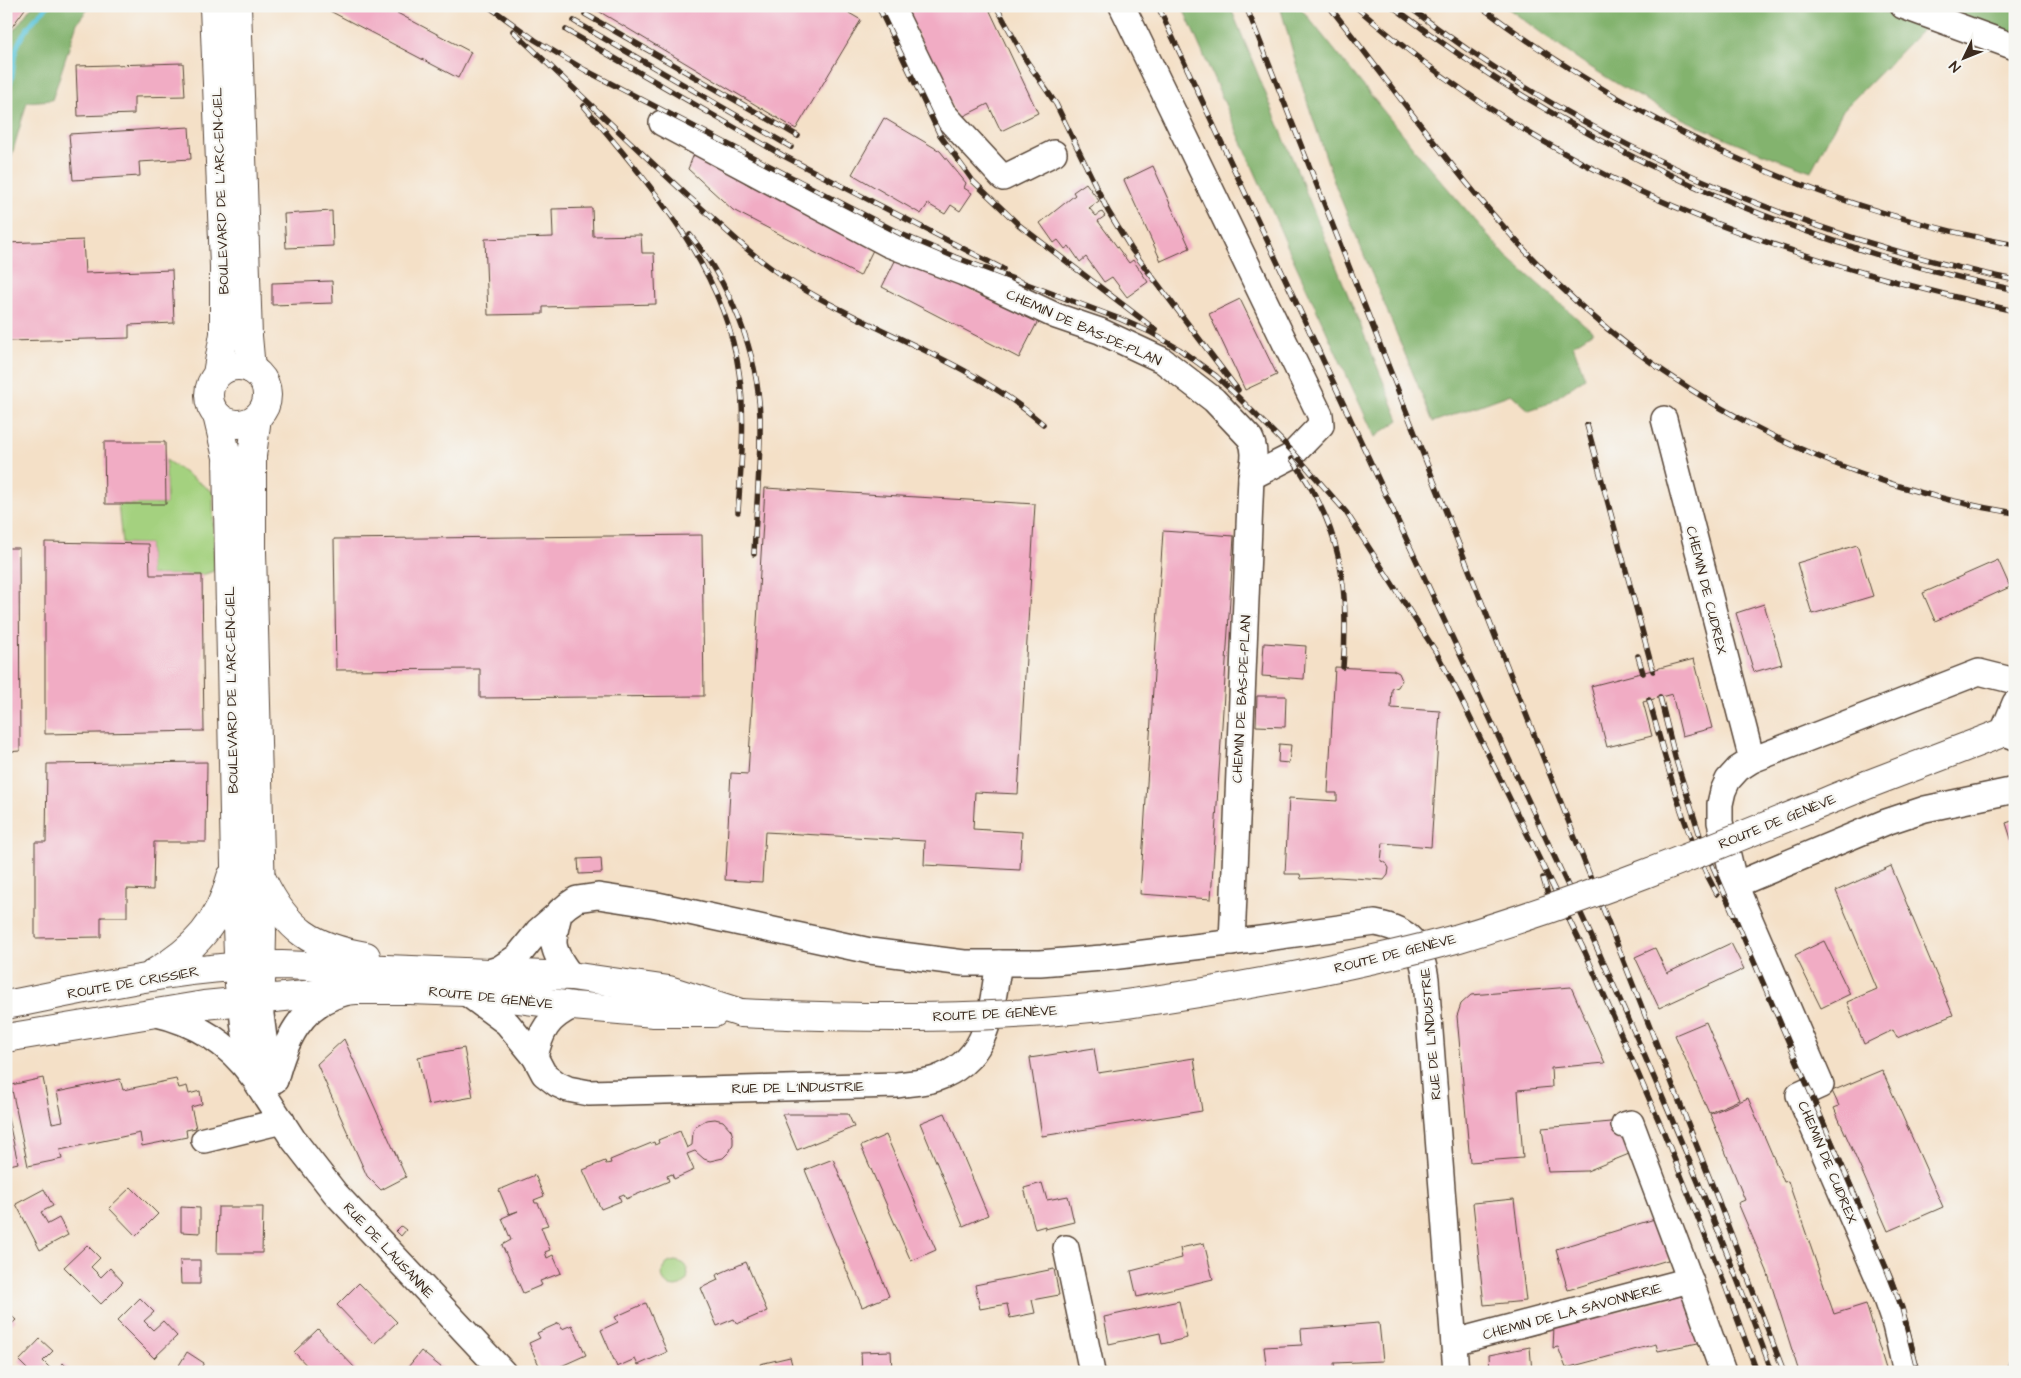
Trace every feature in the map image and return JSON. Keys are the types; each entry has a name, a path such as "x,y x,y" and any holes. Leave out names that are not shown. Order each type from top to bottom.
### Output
{"main road":[{"name":"BOULEVARD DE L'ARC-EN-CIEL","path":"214,6 224,266 224,334 217,374"},
{"name":"BOULEVARD DE L'ARC-EN-CIEL","path":"237,6 248,336 252,369"},
{"path":"233,366 243,366 252,369 261,376 267,390 266,405 257,417 248,423 236,424 226,422 211,407 209,395 211,383 217,374 224,369 233,366"},
{"name":"BOULEVARD DE L'ARC-EN-CIEL","path":"217,415 227,457 235,865 249,966"},
{"name":"BOULEVARD DE L'ARC-EN-CIEL","path":"249,966 262,932 252,552 252,456 257,417"},
{"name":"ROUTE DE GENÈVE","path":"250,1000 355,990 410,990 472,978 573,1006 654,1013 911,1017 1020,1013 1124,1004 1226,989 1365,962 1456,938 1541,912 1634,879 1869,784 2011,732"},
{"path":"144,978 178,958 197,942 220,907 229,888 235,865"},
{"path":"261,878 283,916 295,928 319,944 352,954 472,978"},
{"name":"ROUTE DE GENÈVE","path":"249,966 472,978 571,976 669,990 741,1013"},
{"name":"ROUTE DE CRISSIER","path":"6,1006 144,978 249,966"},
{"name":"RUE DE LAUSANNE","path":"249,966 250,1000"},
{"path":"6,1038 151,1013 250,1000"}],"street":[{"path":"891,6 943,113 1002,178 1054,153"},
{"path":"1122,6 1320,414 1321,425 1290,456 1251,477"},
{"path":"1903,6 2015,47"},
{"name":"CHEMIN DE BAS-DE-PLAN","path":"662,123 888,244 964,273 1056,316 1100,331 1162,360 1214,400 1250,438 1254,446 1251,477 1232,943"},
{"name":"CHEMIN DE CUDREX","path":"1664,419 1752,760"},
{"name":"CHEMIN DE CUDREX","path":"1906,1372 1895,1326 1880,1282 1799,1095 1821,1085 1735,886 1720,822 1720,804 1728,780 1738,769 1752,760 1979,672 2013,686"},
{"path":"2011,732 2015,703"},
{"path":"1735,886 1886,822 1925,809 2015,790"},
{"name":"RUE DE L'INDUSTRIE","path":"999,964 987,1028 982,1041 973,1054 950,1073 933,1080 897,1085 589,1093 568,1089 557,1084 544,1074 535,1057 472,978 504,966 517,957 538,931 560,911 578,900 598,896 657,905 787,934 894,955 956,962 999,964 1102,958 1232,943 1375,923 1392,926 1406,933 1416,946 1424,962 1456,1372"},
{"path":"560,911 554,932 554,950 571,976"},
{"path":"151,1013 170,1017 204,1031 266,1082 297,1025 310,1011 324,1001 355,990"},
{"name":"RUE DE LAUSANNE","path":"250,1000 244,1029 282,1121 293,1139 335,1193 493,1367"},
{"path":"535,1057 539,1038 545,1028 559,1013 573,1006"},
{"path":"204,1140 282,1121"},
{"path":"1624,1125 1631,1123 1723,1372"},
{"path":"1066,1248 1092,1372"},
{"name":"CHEMIN DE LA SAVONNERIE","path":"1454,1342 1690,1280"}],"green space":[{"path":"32,6 90,6 77,23 52,100 27,102 6,175 6,41"},
{"path":"1182,6 1230,6 1399,420 1375,437 1290,252"},
{"path":"1280,6 1299,6 1419,155 1506,256 1593,332 1573,345 1585,378 1547,404 1529,410 1511,394 1433,422 1336,187 1304,92"},
{"path":"1505,6 1868,6 1925,27 1843,110 1811,171 1700,127 1620,86 1583,63"},
{"path":"1937,6 2015,6 2015,34"},
{"path":"166,460 213,492 214,571 202,575 150,575 149,544 122,543 118,504 166,504"},
{"path":"675,1261 685,1264 688,1274 685,1284 675,1287 665,1284 662,1274 665,1264"}],"building":[{"path":"6,6 27,6 6,35"},
{"path":"332,6 384,6 471,52 458,78 330,11"},
{"path":"590,6 837,6 861,20 796,129"},
{"path":"904,6 993,6 995,9 990,11 1038,113 1001,131 988,104 958,119"},
{"path":"183,63 185,96 134,97 134,114 78,116 76,66"},
{"path":"884,118 940,151 966,183 964,188 972,193 960,211 951,205 945,214 928,204 921,214 852,174"},
{"path":"189,127 191,159 139,162 140,176 73,180 69,134"},
{"path":"696,149 743,173 744,182 752,187 755,182 875,246 860,276 733,210 688,169"},
{"path":"1153,166 1190,248 1161,261 1124,180"},
{"path":"1086,183 1099,201 1089,208 1096,216 1102,212 1105,216 1098,221 1129,263 1133,260 1148,282 1127,297 1112,277 1104,282 1086,257 1080,262 1069,246 1065,249 1058,240 1054,243 1040,223 1075,195 1073,192"},
{"path":"592,208 593,236 641,235 642,253 654,253 656,304 543,307 543,314 488,315 485,239 553,237 552,209"},
{"path":"332,211 333,246 286,248 284,214"},
{"path":"83,240 85,273 172,270 174,323 129,325 129,338 8,341 6,243"},
{"path":"901,259 1039,319 1019,358 882,287 895,261"},
{"path":"332,281 333,303 272,305 272,283"},
{"path":"1240,299 1277,375 1245,390 1209,314"},
{"path":"104,442 165,442 166,504 105,504"},
{"path":"765,488 1035,504 1018,794 975,792 973,829 1022,832 1020,870 924,865 925,841 765,832 762,882 725,880 731,773 748,774"},
{"path":"1163,531 1234,536 1211,899 1140,894"},
{"path":"702,535 704,696 480,698 480,669 336,670 334,539"},
{"path":"45,542 149,544 150,575 202,575 204,731 45,734"},
{"path":"1857,545 1873,596 1812,614 1797,563"},
{"path":"6,548 19,548 20,751 6,752"},
{"path":"1998,560 2010,587 1935,621 1923,593"},
{"path":"1764,604 1782,664 1754,672 1736,613"},
{"path":"1264,643 1306,646 1304,679 1262,676"},
{"path":"1694,659 1712,728 1682,736 1672,694 1643,702 1652,736 1607,747 1591,686"},
{"path":"1335,667 1393,670 1399,673 1402,680 1398,687 1392,689 1391,708 1440,711 1431,847 1383,843 1381,861 1386,863 1389,868 1388,875 1384,880 1337,877 1301,879 1300,874 1285,874 1289,798 1337,801 1337,793 1328,793"},
{"path":"1257,696 1286,696 1285,727 1256,726"},
{"path":"1279,744 1291,745 1289,763 1278,762"},
{"path":"207,762 206,842 154,842 153,890 127,889 127,917 101,917 101,937 35,938 35,842 46,842 47,764"},
{"path":"2015,820 2015,848 2014,848 2006,823"},
{"path":"601,858 602,873 579,874 578,859"},
{"path":"1891,866 1953,1015 1897,1038 1893,1030 1864,1044 1847,1002 1877,989 1836,891"},
{"path":"1824,941 1850,994 1821,1008 1795,955"},
{"path":"1731,943 1744,969 1659,1008 1635,957 1655,948 1667,973"},
{"path":"1571,987 1605,1063 1551,1068 1552,1087 1518,1090 1523,1158 1470,1162 1457,1016 1461,1004 1471,995"},
{"path":"1706,1022 1739,1100 1709,1113 1675,1035"},
{"path":"344,1039 406,1177 381,1190 367,1176 317,1064"},
{"path":"464,1048 473,1097 428,1105 418,1057"},
{"path":"1094,1048 1098,1073 1194,1058 1202,1111 1042,1136 1030,1058"},
{"path":"1882,1070 1943,1207 1888,1231 1834,1108 1839,1106 1832,1091"},
{"path":"43,1078 52,1123 63,1121 57,1092 120,1079 123,1090 176,1079 179,1088 187,1086 189,1094 200,1091 202,1104 191,1107 196,1128 186,1130 187,1137 142,1146 140,1133 60,1150 62,1159 28,1166 11,1085"},
{"path":"1748,1098 1784,1182 1788,1181 1834,1314 1866,1304 1887,1372 1799,1372 1767,1271 1738,1203 1745,1200 1710,1114"},
{"path":"6,1109 18,1163 6,1166"},
{"path":"945,1113 988,1215 963,1226 920,1123"},
{"path":"782,1114 848,1114 854,1127 797,1150"},
{"path":"715,1119 723,1121 731,1130 733,1137 730,1151 723,1158 710,1161 704,1159 695,1151 687,1154 694,1170 674,1179 672,1174 667,1176 669,1181 626,1199 624,1194 619,1196 621,1201 601,1209 583,1170 605,1161 606,1164 611,1163 610,1160 654,1142 655,1145 659,1143 658,1140 680,1131 687,1148 692,1145 693,1131 697,1125 706,1120"},
{"path":"1622,1121 1634,1152 1587,1171 1548,1172 1542,1128"},
{"path":"886,1135 936,1250 911,1261 861,1146"},
{"path":"833,1159 889,1296 862,1307 805,1170"},
{"path":"535,1175 544,1196 534,1200 535,1203 538,1203 548,1225 541,1227 550,1250 545,1252 547,1258 553,1255 561,1273 540,1281 542,1285 523,1293 502,1245 511,1240 502,1218 518,1211 509,1214 499,1190"},
{"path":"1042,1183 1047,1200 1068,1196 1074,1222 1045,1229 1045,1226 1035,1229 1024,1188"},
{"path":"131,1187 158,1214 136,1236 109,1208"},
{"path":"44,1189 53,1206 41,1212 48,1224 59,1218 68,1235 40,1250 16,1204"},
{"path":"1514,1199 1526,1301 1484,1305 1473,1203"},
{"path":"181,1207 200,1208 200,1233 181,1232"},
{"path":"218,1207 263,1207 262,1253 217,1253"},
{"path":"1658,1218 1671,1259 1568,1290 1556,1249"},
{"path":"401,1226 406,1230 401,1236 396,1231"},
{"path":"1204,1243 1213,1279 1137,1297 1131,1271 1182,1258 1180,1248"},
{"path":"87,1245 100,1258 91,1267 101,1277 110,1268 123,1282 101,1304 64,1267"},
{"path":"180,1260 200,1260 200,1284 181,1284"},
{"path":"746,1262 767,1311 737,1324 734,1319 717,1326 701,1288 718,1280 716,1275"},
{"path":"1054,1269 1059,1295 1032,1300 1035,1313 1010,1318 1007,1304 980,1309 975,1285"},
{"path":"359,1283 397,1322 374,1344 337,1305"},
{"path":"1684,1291 1703,1342 1658,1351 1656,1344 1566,1368 1558,1347 1553,1348 1554,1327 1672,1298"},
{"path":"140,1298 154,1312 144,1321 153,1330 163,1321 177,1336 154,1358 117,1321"},
{"path":"1179,1301 1187,1338 1162,1344 1160,1333 1109,1344 1104,1317"},
{"path":"646,1303 667,1352 638,1365 635,1359 617,1367 601,1330 618,1322 615,1317"},
{"path":"6,1311 16,1320 6,1329"},
{"path":"559,1323 562,1329 572,1325 586,1355 548,1372 542,1372 529,1343 540,1338 537,1333"},
{"path":"1379,1323 1383,1361 1334,1363 1335,1372 1267,1372 1264,1347 1302,1345 1301,1329"},
{"path":"318,1329 356,1369 353,1372 313,1372 294,1352"},
{"path":"40,1339 53,1351 43,1361 54,1372 30,1372 19,1361"},
{"path":"1530,1347 1532,1372 1490,1372 1489,1355"},
{"path":"421,1351 447,1372 404,1372"},
{"path":"891,1351 892,1372 862,1372 861,1352"},
{"path":"187,1352 204,1363 198,1372 175,1372"},
{"path":"790,1357 794,1372 762,1372 760,1364"},
{"path":"63,1363 72,1372 55,1372"}],"waterway":[{"path":"6,92 10,83 17,47 23,34 48,6"}],"railway":[{"path":"488,6 535,40 585,70 901,234 955,257 1150,332 1179,349 1216,376 1294,453 1346,512 1436,652 1456,689 1585,952 1664,1133 1726,1288 1757,1372"},
{"path":"878,6 940,135 973,181 1019,225 1156,330"},
{"path":"996,6 1026,60 1056,104 1108,211 1132,250 1238,390"},
{"path":"1158,6 1596,946 1688,1158 1772,1372"},
{"path":"1246,6 1715,1192 1784,1372"},
{"path":"1329,6 1427,134 1504,227 1531,257 1581,306 1635,350 1692,390 1752,425 1815,455 1880,480 1947,499 2015,513"},
{"path":"1355,6 1417,57 1480,102 1545,142 1611,178 1680,209 1751,237 1915,287 2015,311"},
{"path":"1392,6 1462,56 1535,103 1610,145 1687,183 1767,216 1848,245 1931,270 2015,290"},
{"path":"1408,6 1476,55 1546,100 1620,141 1696,178 1774,210 1853,238 1934,261 2015,280"},
{"path":"1480,6 1541,50 1603,89 1667,125 1733,157 1801,185 1870,209 1942,229 2015,245"},
{"path":"585,14 798,136"},
{"path":"574,21 791,147"},
{"path":"566,30 782,155 1003,269"},
{"path":"513,31 745,248 781,275 813,295 981,380 1043,424"},
{"path":"584,106 658,197 701,262 718,297 731,334 741,389 742,442 738,512"},
{"path":"690,235 718,275 730,297 740,320 754,368 760,417 754,554"},
{"path":"1587,425 1653,671"},
{"path":"1292,459 1322,508 1332,533 1343,583 1345,610 1343,667"},
{"path":"1638,656 1643,673"},
{"path":"1660,697 1675,757 1701,839 1887,1270 1902,1308 1918,1372"},
{"path":"1649,700 1686,823 1705,871 1717,894"},
{"path":"1543,878 1549,898"},
{"path":"2008,1372 2015,1351"}]}
